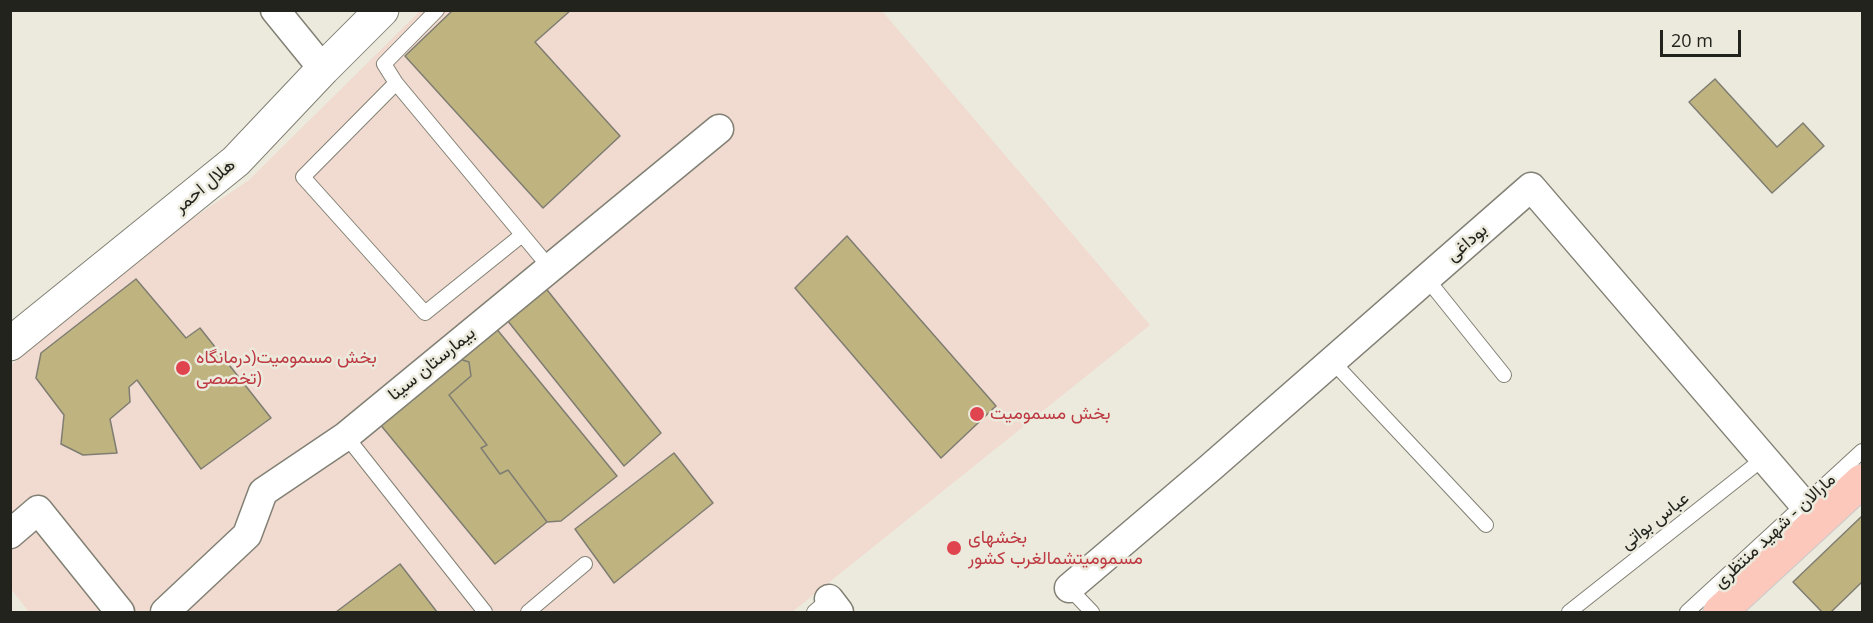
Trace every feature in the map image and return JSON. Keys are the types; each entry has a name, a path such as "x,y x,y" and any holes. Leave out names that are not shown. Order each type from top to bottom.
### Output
{"main road":[{"name":"مارالان - شهید منتظری","path":"1720,612 1811,513 1863,481"}],"street":[{"path":"275,10 323,69"},
{"name":"هلال احمر","path":"12,338 236,161 382,10"},
{"name":"بیمارستان سینا","path":"165,612 247,535 263,492 346,435 719,129"},
{"name":"بوداغی","path":"1069,588 1531,187 1811,513"},
{"path":"10,534 38,510 120,612"}],"lane":[{"path":"437,10 384,64 396,83 550,268"},
{"path":"396,83 303,177 425,313 522,235"},
{"path":"1427,279 1504,375"},
{"path":"1332,361 1486,525"},
{"path":"346,435 485,612"},
{"name":"مارالان - شهید منتظری","path":"1687,612 1811,513 1863,451"},
{"name":"عباس بواتی","path":"1569,612 1764,458"},
{"path":"528,612 585,564"},
{"path":"1069,588 1092,612"}],"shaded area":[{"path":"420,11 882,11 1150,325 792,612 29,612 11,589 11,365 148,249 249,180"}],"building":[{"path":"453,10 571,10 535,42 620,136 543,208 405,56"},
{"path":"1715,79 1777,147 1803,123 1824,146 1772,193 1689,102"},
{"path":"847,236 996,406 941,458 795,288"},
{"path":"136,279 186,338 200,328 271,418 201,469 137,380 129,387 130,402 110,419 117,453 83,455 61,444 64,415 36,378 41,353"},
{"path":"540,281 661,433 624,466 499,310"},
{"path":"495,327 617,476 561,521 547,522 508,470 500,474 481,448 487,445 449,395 471,376 469,362 456,358"},
{"path":"456,358 469,362 471,376 449,395 487,445 481,448 500,474 508,470 547,522 495,564 379,423"},
{"path":"674,453 713,503 614,583 575,529"},
{"path":"1862,516 1862,582 1831,612 1822,612 1793,582"},
{"path":"400,564 437,612 336,612"}],"place":[{"name":"بخش مسمومیت(درمانگاه تخصصی)","path":"183,368"},
{"name":"بخش مسمومیت","path":"977,414"},
{"name":"بخشهای مسمومیتشمالغرب کشور","path":"954,548"}]}
